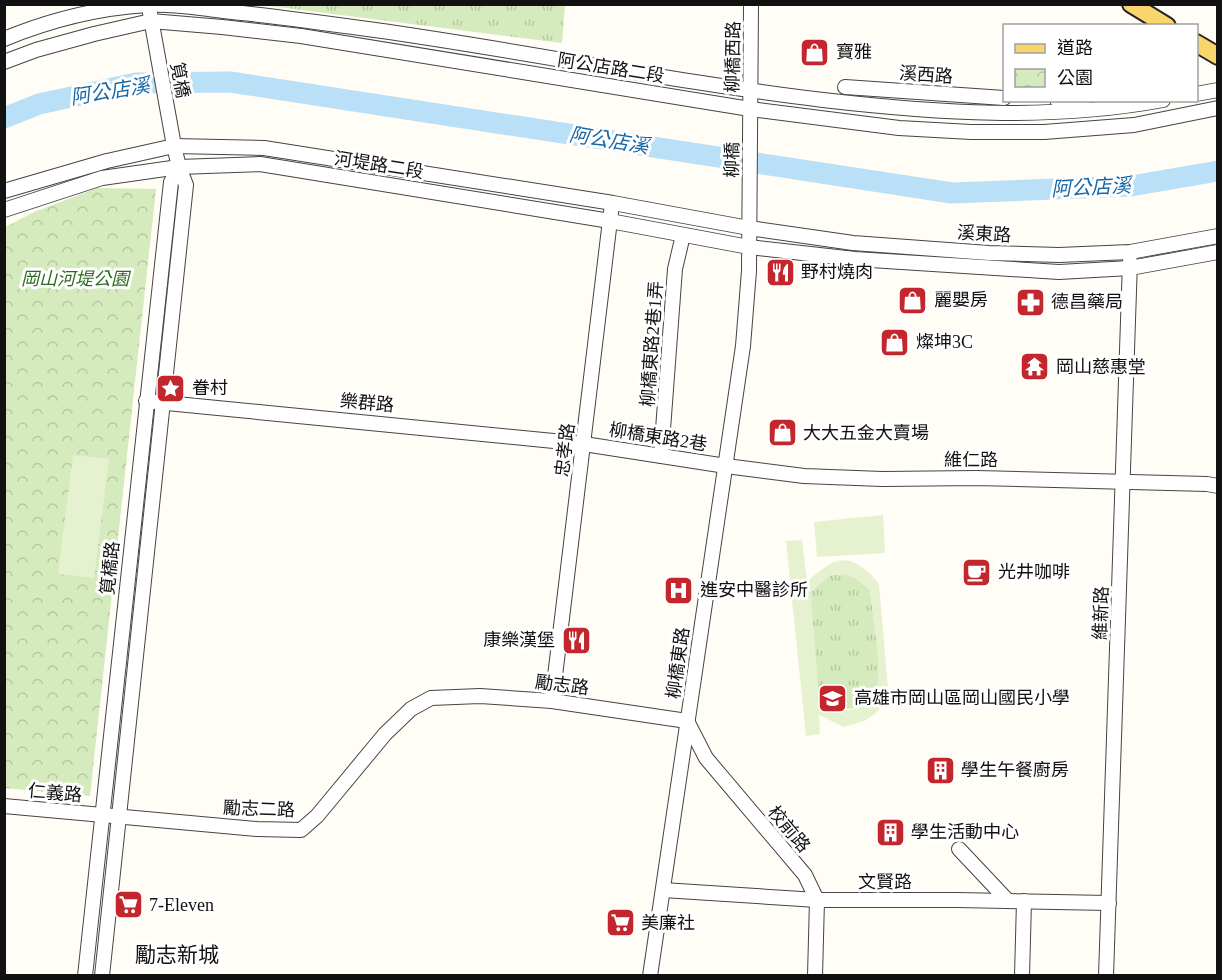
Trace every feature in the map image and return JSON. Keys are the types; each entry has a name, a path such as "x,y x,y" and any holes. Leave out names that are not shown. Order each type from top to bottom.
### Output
{"main road":[{"path":"1131,4 1164,24"},
{"path":"1198,44 1218,56"}],"street":[{"name":"柳橋西路","path":"750,117 751,4"},
{"name":"阿公店路二段","path":"4,39 27,29 82,13 148,5 283,17 442,39 750,91 898,108 973,113 1045,114 1130,107 1154,102"},
{"name":"筧橋","path":"148,5 174,146"},
{"name":"阿公店路二段","path":"4,62 36,50 151,21 301,36 439,58 556,77 750,117 899,128 1044,132 1134,125 1218,108"},
{"path":"439,58 442,39"},
{"path":"556,77 559,58"},
{"name":"溪西路","path":"845,87 1003,98"},
{"path":"1198,94 1218,90"},
{"name":"柳橋","path":"749,212 750,117"},
{"name":"筧橋路","path":"102,974 186,184 174,146"},
{"name":"河堤路二段","path":"4,191 107,161 174,146 264,148 613,203 749,228"},
{"name":"河堤路二段","path":"4,210 102,178 179,167 260,164 610,221 749,247"},
{"name":"筧橋路","path":"85,973 171,182 179,167"},
{"name":"忠孝路","path":"552,701 613,203"},
{"name":"柳橋東路","path":"650,975 743,346 749,212"},
{"name":"溪東路","path":"749,228 854,243 1059,255 1130,252 1218,236"},
{"name":"柳橋東路2巷1弄","path":"662,456 675,269 683,235"},
{"name":"溪東路","path":"749,247 855,259 1059,272 1130,268 1218,252"},
{"name":"維新路","path":"1106,975 1130,252"},
{"name":"樂群路","path":"147,400 584,444"},
{"name":"柳橋東路2巷","path":"584,444 726,466"},
{"name":"維仁路","path":"726,466 804,476 977,478 1218,486"},
{"path":"118,663 135,665"},
{"name":"勵志路","path":"431,698 480,696 552,701 687,721"},
{"name":"勵志二路","path":"102,815 257,829 301,830 317,816 385,734 411,709 431,698"},
{"name":"校前路","path":"687,721 706,758 805,875 817,900 814,975"},
{"name":"仁義路","path":"4,806 102,815"},
{"path":"959,849 1008,901"},
{"name":"文賢路","path":"663,890 817,900 1109,903"},
{"path":"1022,975 1024,901"},
{"path":"85,973 102,974"}],"green space":[{"path":"565,4 562,43 262,5"},
{"name":"岡山河堤公園","path":"97,188 156,189 90,796 5,788 5,227 34,212"},
{"path":"73,455 109,459 94,578 58,574"},
{"path":"883,515 885,553 817,557 814,522"},
{"path":"802,540 807,581 823,568 841,560 854,562 865,569 879,584 888,688 880,708 864,721 844,727 819,715 820,734 806,736 786,541","holes":["845,574 855,578 870,590 877,643 877,684 875,693 865,704 853,710 842,710 819,698 810,592 830,575"]},
{"path":"845,574 855,578 870,590 879,664 877,687 873,697 867,704 850,709 819,699 810,592 830,575"}],"waterway":[{"name":"阿公店溪","path":"4,118 39,104 136,83 230,82 952,193 1131,186 1218,171"}],"place":[{"name":"寶雅","path":"815,52"},
{"name":"野村燒肉","path":"780,272"},
{"name":"麗嬰房","path":"913,300"},
{"name":"德昌藥局","path":"1030,302"},
{"name":"燦坤3C","path":"895,342"},
{"name":"岡山慈惠堂","path":"1035,367"},
{"name":"眷村","path":"171,388"},
{"name":"大大五金大賣場","path":"782,433"},
{"name":"光井咖啡","path":"977,572"},
{"name":"進安中醫診所","path":"679,590"},
{"name":"康樂漢堡","path":"576,640"},
{"name":"高雄市岡山區岡山國民小學","path":"833,698"},
{"name":"學生午餐廚房","path":"940,770"},
{"name":"學生活動中心","path":"890,832"},
{"name":"7-Eleven","path":"128,905"},
{"name":"美廉社","path":"620,923"}],"district":[{"name":"勵志新城","path":"177,955"}]}
